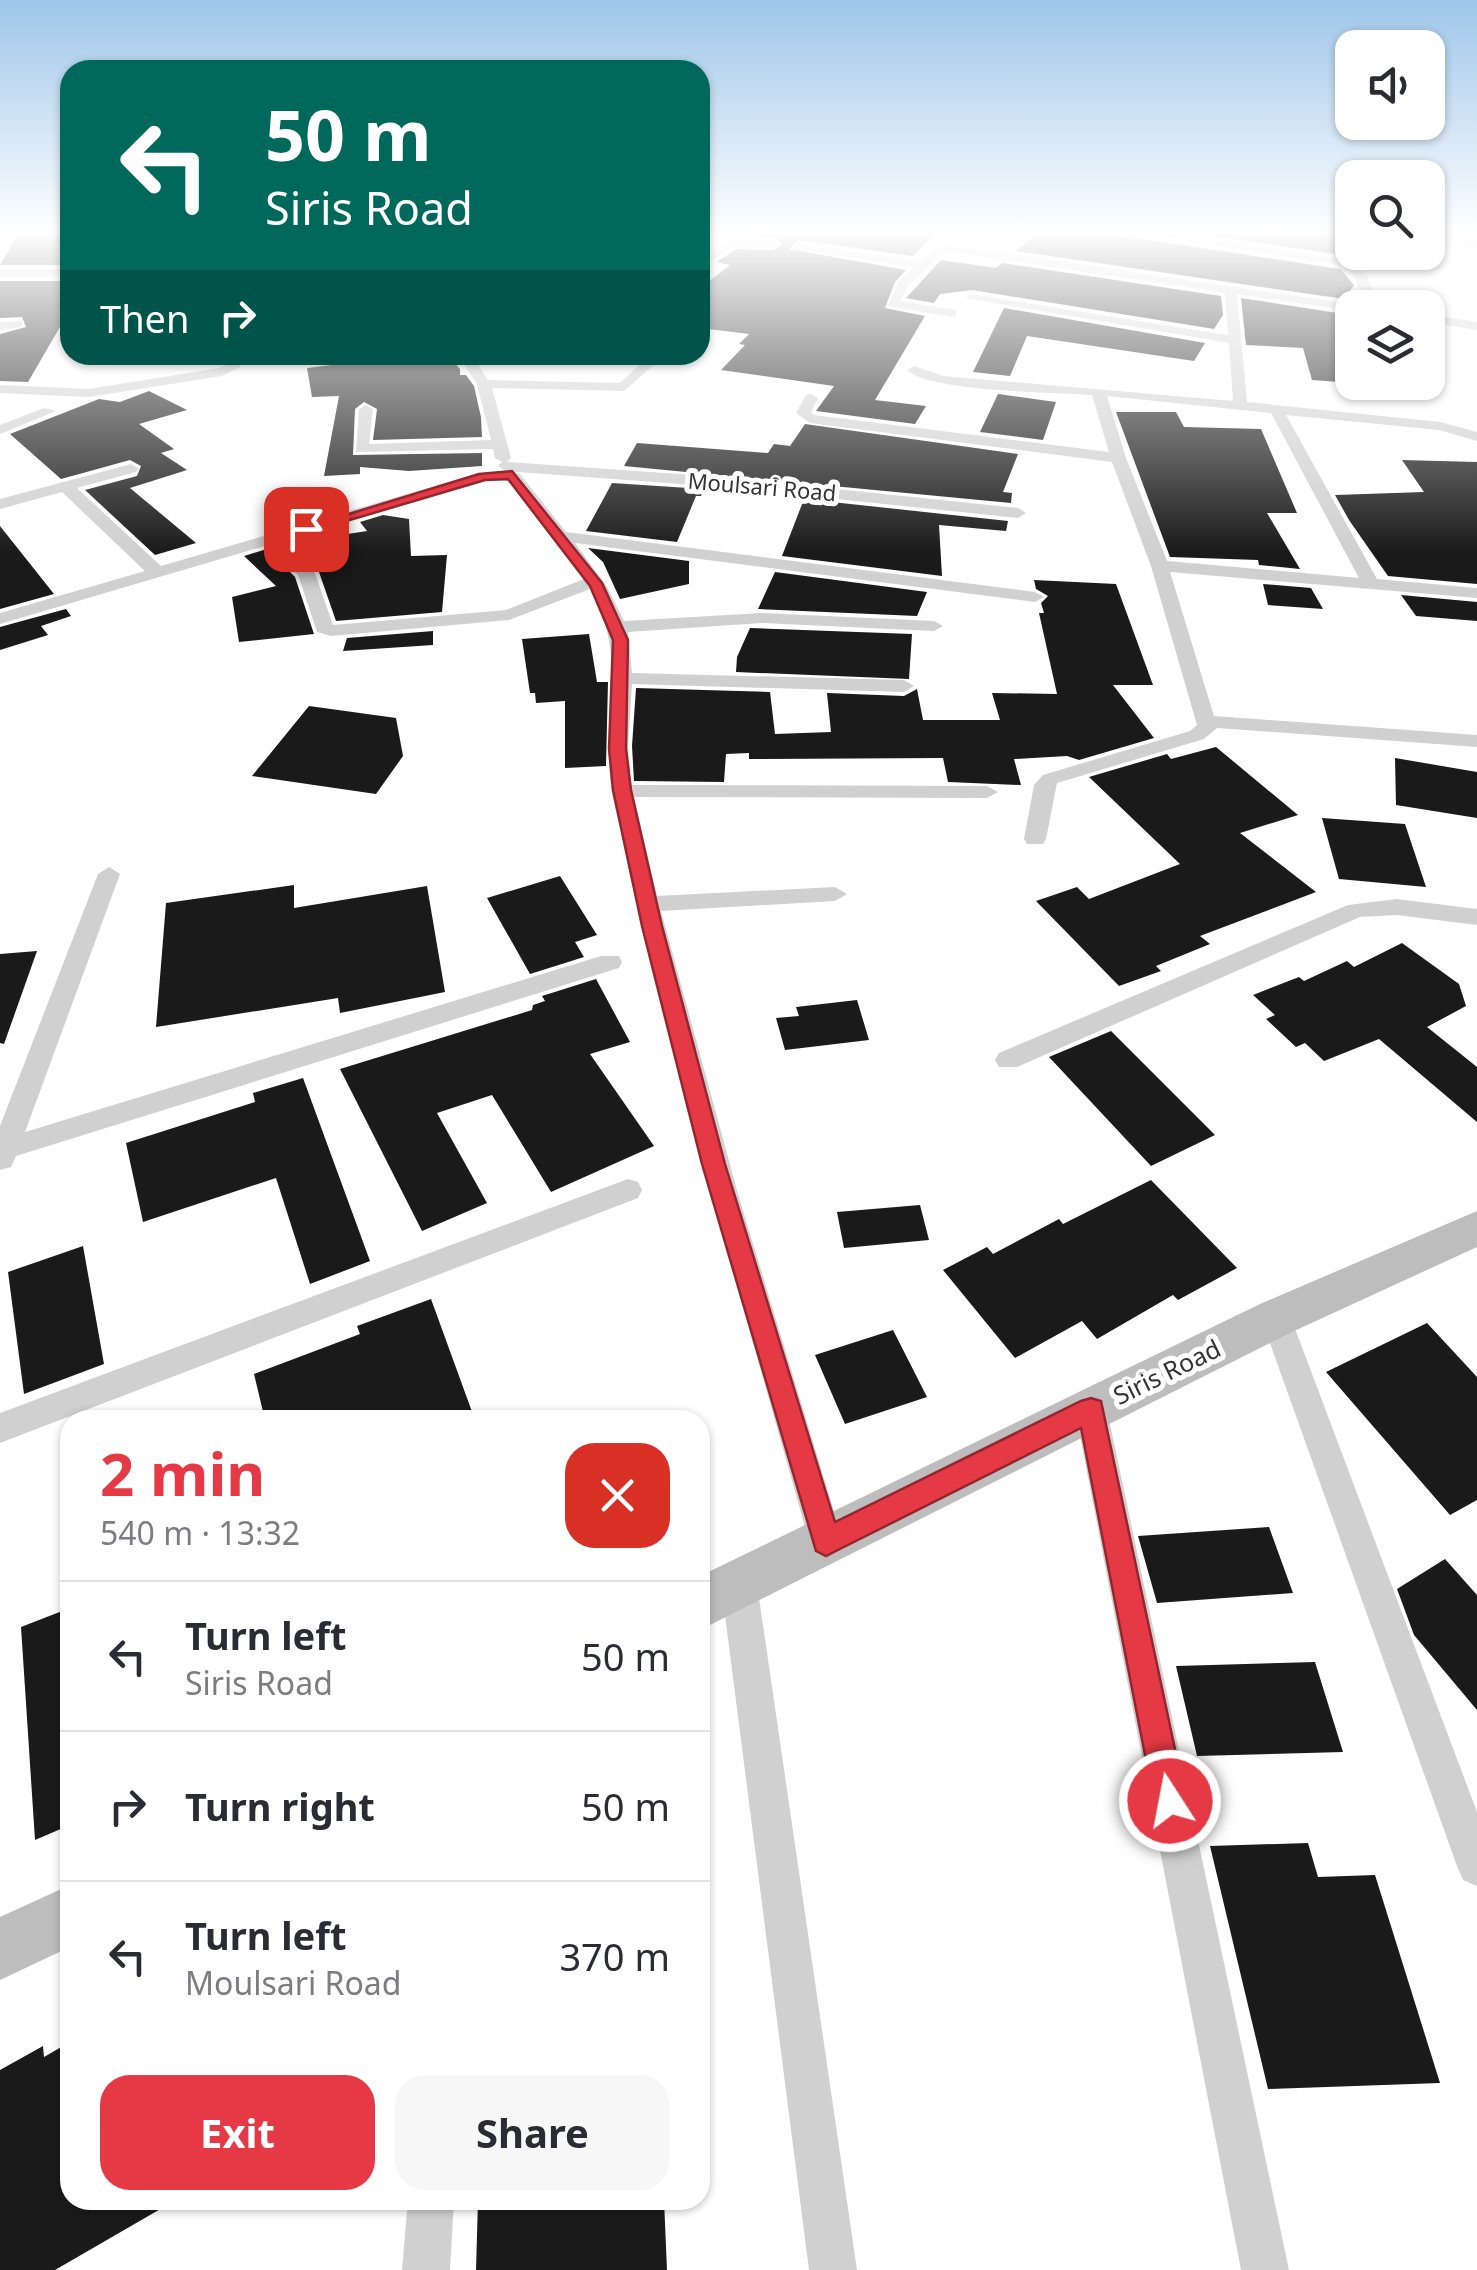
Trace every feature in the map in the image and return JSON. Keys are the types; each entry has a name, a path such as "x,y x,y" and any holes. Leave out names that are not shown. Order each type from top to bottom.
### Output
{"street":[{"path":"1235,340 1240,405"},
{"path":"0,389 101,392 143,382 222,372 234,365"},
{"path":"472,365 484,384 498,444 499,472 515,477 594,582 618,627 621,678 617,749 647,904 713,1164 826,1542"},
{"path":"484,384 624,387 647,365"},
{"path":"914,370 922,376 943,380 1098,391 1440,426 1477,437"},
{"path":"1035,840 1045,785 1050,779 1197,735 1207,727 1160,566 1118,458 1098,391"},
{"path":"811,398 803,413 810,419 1118,458"},
{"path":"366,409 362,449 498,444"},
{"path":"1276,409 1371,584"},
{"path":"0,430 49,411"},
{"path":"0,504 131,470"},
{"name":"Moulsari Road","path":"0,619 499,472 722,482 1018,513"},
{"path":"66,487 158,572"},
{"path":"558,536 1035,597"},
{"path":"271,539 306,574 318,618 323,628 331,631 509,615 594,582"},
{"path":"1160,566 1477,593"},
{"path":"618,627 762,618 934,626"},
{"path":"621,678 904,686"},
{"path":"1207,720 1477,741"},
{"path":"622,790 987,792"},
{"path":"2,1154 109,874"},
{"path":"647,904 834,894"},
{"path":"1008,1060 1356,910 1397,907 1477,917"},
{"path":"2,1154 610,962"},
{"path":"0,1428 628,1190"},
{"name":"Siris Road","path":"720,1594 1276,1318 1477,1228"},
{"path":"1276,1318 1477,1866"},
{"path":"1091,1410 1265,2270"},
{"path":"720,1594 833,2270"},
{"path":"0,1950 60,1920"},
{"path":"426,2270 431,2210"}],"building":[{"path":"0,340 52,340 28,382 0,381"},
{"path":"743,340 911,340 875,400 926,406 915,424 816,411 834,386 721,370 745,345 739,344"},
{"path":"989,340 1025,340 1010,376 973,372"},
{"path":"1053,340 1205,343 1194,361"},
{"path":"1245,340 1335,340 1335,382 1312,380 1303,348 1246,345"},
{"path":"456,365 460,375 466,375 474,386 482,437 373,440 377,409 364,402 355,409 353,455 482,453 482,466 409,471 360,467 360,474 324,476 339,396 312,397 307,368"},
{"path":"149,391 187,410 139,424 174,449 161,453 187,470 130,488 196,543 155,555 85,490 137,476 141,466 130,460 61,479 10,434 99,399 120,402"},
{"path":"998,394 1056,402 1043,440 980,432"},
{"path":"1116,412 1176,412 1184,427 1261,429 1297,513 1267,513 1300,569 1259,565 1258,560 1170,557"},
{"path":"805,424 1018,454 1003,492 1012,493 1011,503 624,466 637,443 768,453 774,444 790,446"},
{"path":"1402,460 1477,462 1477,584 1388,576 1349,520 1335,495 1424,492"},
{"path":"612,483 704,489 701,496 696,496 677,542 586,531"},
{"path":"804,499 1008,521 1006,531 939,525 942,576 782,556"},
{"path":"383,515 409,519 411,556 447,555 442,612 336,621 319,572 289,543 367,531 360,522"},
{"path":"0,526 54,594 0,609"},
{"path":"588,548 689,561 689,584 620,599 603,562"},
{"path":"267,549 295,577 314,634 239,642 232,597 276,586 244,556"},
{"path":"775,572 927,592 917,616 758,609"},
{"path":"1034,580 1116,584 1153,685 1113,685 1154,738 1079,760 1067,756 1014,759 1021,785 948,782 943,758 749,759 749,753 726,754 724,782 634,781 636,688 770,692 775,734 831,732 827,693 904,696 917,689 923,720 1000,720 992,693 1057,694 1039,613 1044,613 1041,603 1048,596 1036,589"},
{"path":"1263,584 1311,588 1323,609 1268,605"},
{"path":"1401,595 1477,602 1477,621 1416,616"},
{"path":"66,609 71,616 41,626 48,635 0,650 0,627"},
{"path":"750,628 912,634 909,679 736,672 737,657"},
{"path":"433,631 433,645 343,651 347,638"},
{"path":"589,634 597,682 608,682 606,766 565,768 565,701 536,703 535,693 530,693 522,639"},
{"path":"309,706 396,718 403,756 376,794 252,776"},
{"path":"1216,747 1298,815 1240,833 1316,892 1200,936 1210,944 1156,966 1161,971 1119,986 1036,901 1077,887 1089,899 1180,864 1089,777 1167,754 1171,759"},
{"path":"1395,758 1477,772 1477,818 1396,805"},
{"path":"1322,818 1405,824 1426,887 1339,879"},
{"path":"560,876 597,935 575,942 584,957 530,974 487,898"},
{"path":"294,885 294,908 427,886 445,992 340,1013 338,998 156,1027 166,903"},
{"path":"1402,943 1459,984 1466,1006 1427,1027 1477,1067 1477,1122 1379,1039 1324,1061 1305,1043 1296,1047 1266,1019 1275,1015 1253,995 1299,977 1304,981 1347,961 1354,967"},
{"path":"37,951 4,1044 0,1043 0,954"},
{"path":"596,979 630,1042 590,1054 654,1146 551,1192 492,1095 437,1113 487,1203 422,1231 340,1069 532,1010 533,1005 545,1001 542,996"},
{"path":"857,1000 869,1040 785,1050 776,1018 799,1016 796,1007"},
{"path":"1111,1031 1215,1135 1151,1166 1049,1057"},
{"path":"303,1078 370,1261 310,1284 276,1178 143,1222 126,1143 255,1102 253,1093"},
{"path":"1151,1180 1237,1268 1178,1300 1173,1295 1097,1339 1082,1321 1015,1358 943,1270 987,1247 993,1254 1059,1219 1063,1224"},
{"path":"920,1205 929,1240 844,1248 837,1212"},
{"path":"83,1246 104,1364 24,1394 8,1272"},
{"path":"431,1299 471,1410 263,1410 254,1374 360,1334 357,1326"},
{"path":"1427,1323 1477,1377 1477,1500 1450,1515 1326,1372"},
{"path":"893,1330 927,1397 845,1424 815,1355"},
{"path":"1269,1527 1293,1593 1157,1603 1138,1536"},
{"path":"1445,1559 1477,1595 1477,1710 1414,1635 1397,1589"},
{"path":"60,1612 60,1829 35,1840 21,1627"},
{"path":"1315,1662 1343,1752 1197,1756 1176,1666"},
{"path":"1308,1843 1318,1877 1375,1875 1440,2083 1268,2089 1210,1846"},
{"path":"43,2046 44,2057 60,2048 60,2210 159,2210 55,2270 0,2270 0,2070"},
{"path":"478,2210 664,2210 667,2270 476,2270"}],"route":[{"path":"306,529 484,476 512,475 604,596 621,640 617,749 622,790 652,926 713,1164 826,1542 1091,1410 1170,1801"}]}
